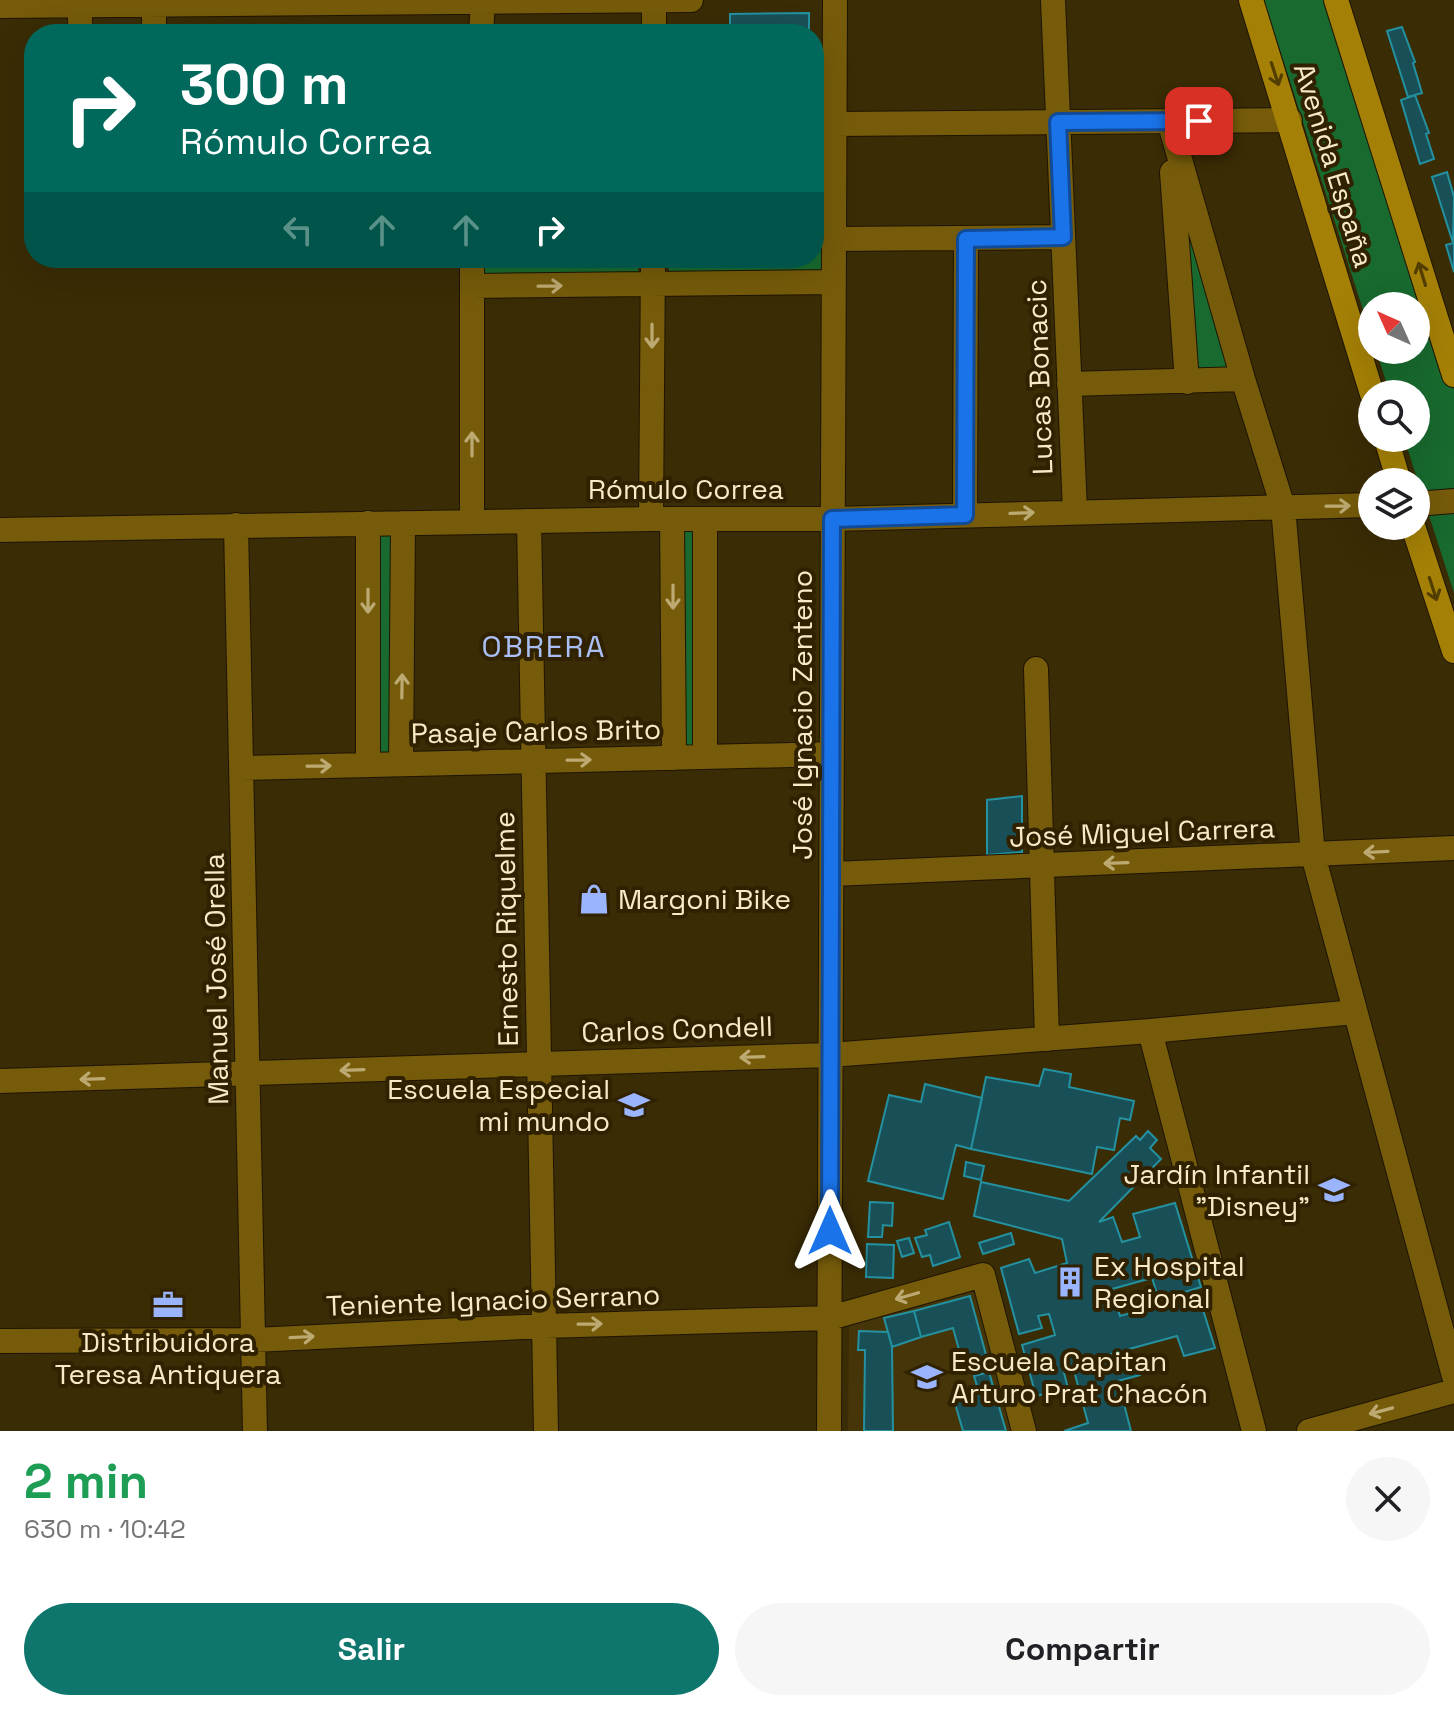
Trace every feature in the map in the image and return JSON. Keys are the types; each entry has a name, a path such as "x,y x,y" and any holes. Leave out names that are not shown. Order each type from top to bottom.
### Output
{"main road":[{"name":"Avenida España","path":"1251,0 1368,380"},
{"name":"Avenida España","path":"1336,0 1454,375"},
{"path":"1418,540 1454,651"}],"street":[{"path":"0,6 691,0"},
{"name":"José Ignacio Zenteno","path":"829,1431 834,282 828,235 834,124 835,0"},
{"name":"Lucas Bonacic","path":"1053,0 1075,511"},
{"path":"482,24 483,1"},
{"path":"638,1 649,24"},
{"path":"159,24 169,4"},
{"path":"80,6 80,24"},
{"path":"834,124 1290,120"},
{"path":"1169,121 1283,507 1313,855 1454,1376"},
{"path":"1169,121 1187,382"},
{"path":"828,235 966,239 1063,237"},
{"path":"965,515 966,239"},
{"path":"472,268 472,522"},
{"path":"653,268 674,758"},
{"path":"472,286 834,282"},
{"path":"1069,384 1243,379"},
{"path":"1430,503 1454,501"},
{"name":"Rómulo Correa","path":"0,530 832,519 1358,505"},
{"path":"705,519 705,757"},
{"name":"Ernesto Riquelme","path":"529,521 546,1431"},
{"path":"368,523 368,765"},
{"path":"401,764 403,523"},
{"name":"Manuel José Orella","path":"236,525 255,1431"},
{"path":"1036,669 1047,1039"},
{"name":"Pasaje Carlos Brito","path":"241,768 832,754"},
{"name":"José Miguel Carrera","path":"832,874 1454,848"},
{"name":"Carlos Condell","path":"0,1081 830,1055 1355,1012"},
{"path":"1150,1031 1254,1431"},
{"name":"Teniente Ignacio Serrano","path":"0,1341 253,1340 544,1326 830,1318 983,1275 1024,1431"},
{"path":"1309,1431 1454,1391"}],"shaded area":[{"name":"Escuela Capitan Arturo Prat Chacón","path":"979,1282 1019,1431 848,1431 849,1324"}],"green space":[{"path":"1264,0 1329,0 1423,292 1358,294"},
{"path":"1182,188 1232,370 1194,373"},
{"path":"485,268 638,268 638,277 485,278"},
{"path":"669,268 824,268 824,278 669,278"},
{"path":"1430,315 1454,390 1454,593 1430,519 1430,468 1414,468 1409,452 1430,452 1430,380 1386,380 1380,364 1430,364"},
{"path":"682,528 699,528 698,747 681,747"},
{"path":"376,536 392,536 391,755 374,755"}],"building":[{"path":"809,13 809,24 730,24 730,14"},
{"path":"1402,27 1422,93 1408,97 1387,31"},
{"path":"1415,95 1429,133 1426,134 1434,159 1420,164 1401,100"},
{"path":"1447,172 1454,197 1453,243 1432,177"},
{"path":"1454,243 1454,272 1446,245"},
{"path":"1022,796 1022,852 987,855 987,800"},
{"path":"1044,1069 1071,1074 1069,1087 1134,1101 1130,1120 1120,1118 1114,1150 1097,1147 1092,1174 971,1149 986,1077 1039,1086"},
{"path":"925,1084 982,1098 971,1149 956,1145 943,1199 868,1181 889,1095 921,1102"},
{"name":"Ex Hospital Regional","path":"1148,1131 1157,1140 1150,1148 1161,1159 1099,1222 1113,1217 1122,1242 1140,1237 1133,1214 1175,1203 1201,1287 1159,1300 1152,1278 1112,1289 1120,1316 1198,1294 1215,1348 1184,1356 1177,1336 1111,1354 1114,1365 1134,1359 1140,1375 1118,1381 1131,1431 1064,1431 1088,1423 1073,1367 1063,1369 1068,1388 1036,1396 1022,1345 1055,1335 1049,1314 1038,1316 1042,1328 1019,1334 1001,1268 1029,1259 1035,1273 1067,1263 1062,1239 974,1216 981,1182 1069,1201 1136,1136 1140,1140"},
{"path":"966,1162 984,1166 981,1180 964,1176"},
{"path":"870,1202 893,1203 892,1226 883,1225 882,1237 868,1237"},
{"path":"949,1222 960,1257 933,1266 930,1255 922,1257 915,1238 927,1235 925,1230"},
{"path":"1011,1233 1014,1244 983,1254 979,1243"},
{"path":"909,1238 914,1253 902,1257 897,1241"},
{"path":"867,1244 894,1245 893,1278 866,1277"},
{"path":"970,1296 988,1362 964,1368 953,1328 921,1337 914,1311"},
{"path":"914,1311 921,1337 892,1347 884,1318"},
{"path":"859,1331 888,1332 892,1347 893,1431 864,1431 865,1350 858,1350"},
{"path":"989,1372 1006,1431 963,1431 952,1393 977,1386 974,1376"}],"place":[{"name":"Margoni Bike","path":"594,899"},
{"name":"Escuela Especial mi mundo","path":"634,1105"},
{"name":"Jardín Infantil \"Disney\"","path":"1334,1190"},
{"name":"Ex Hospital Regional","path":"1070,1282"},
{"name":"Distribuidora Teresa Antiquera","path":"168,1305"},
{"name":"Escuela Capitan Arturo Prat Chacón","path":"927,1377"}],"district":[{"name":"OBRERA","path":"544,646"}],"route":[{"path":"830,1231 832,519 965,515 966,239 1063,237 1058,122 1199,121"}]}
